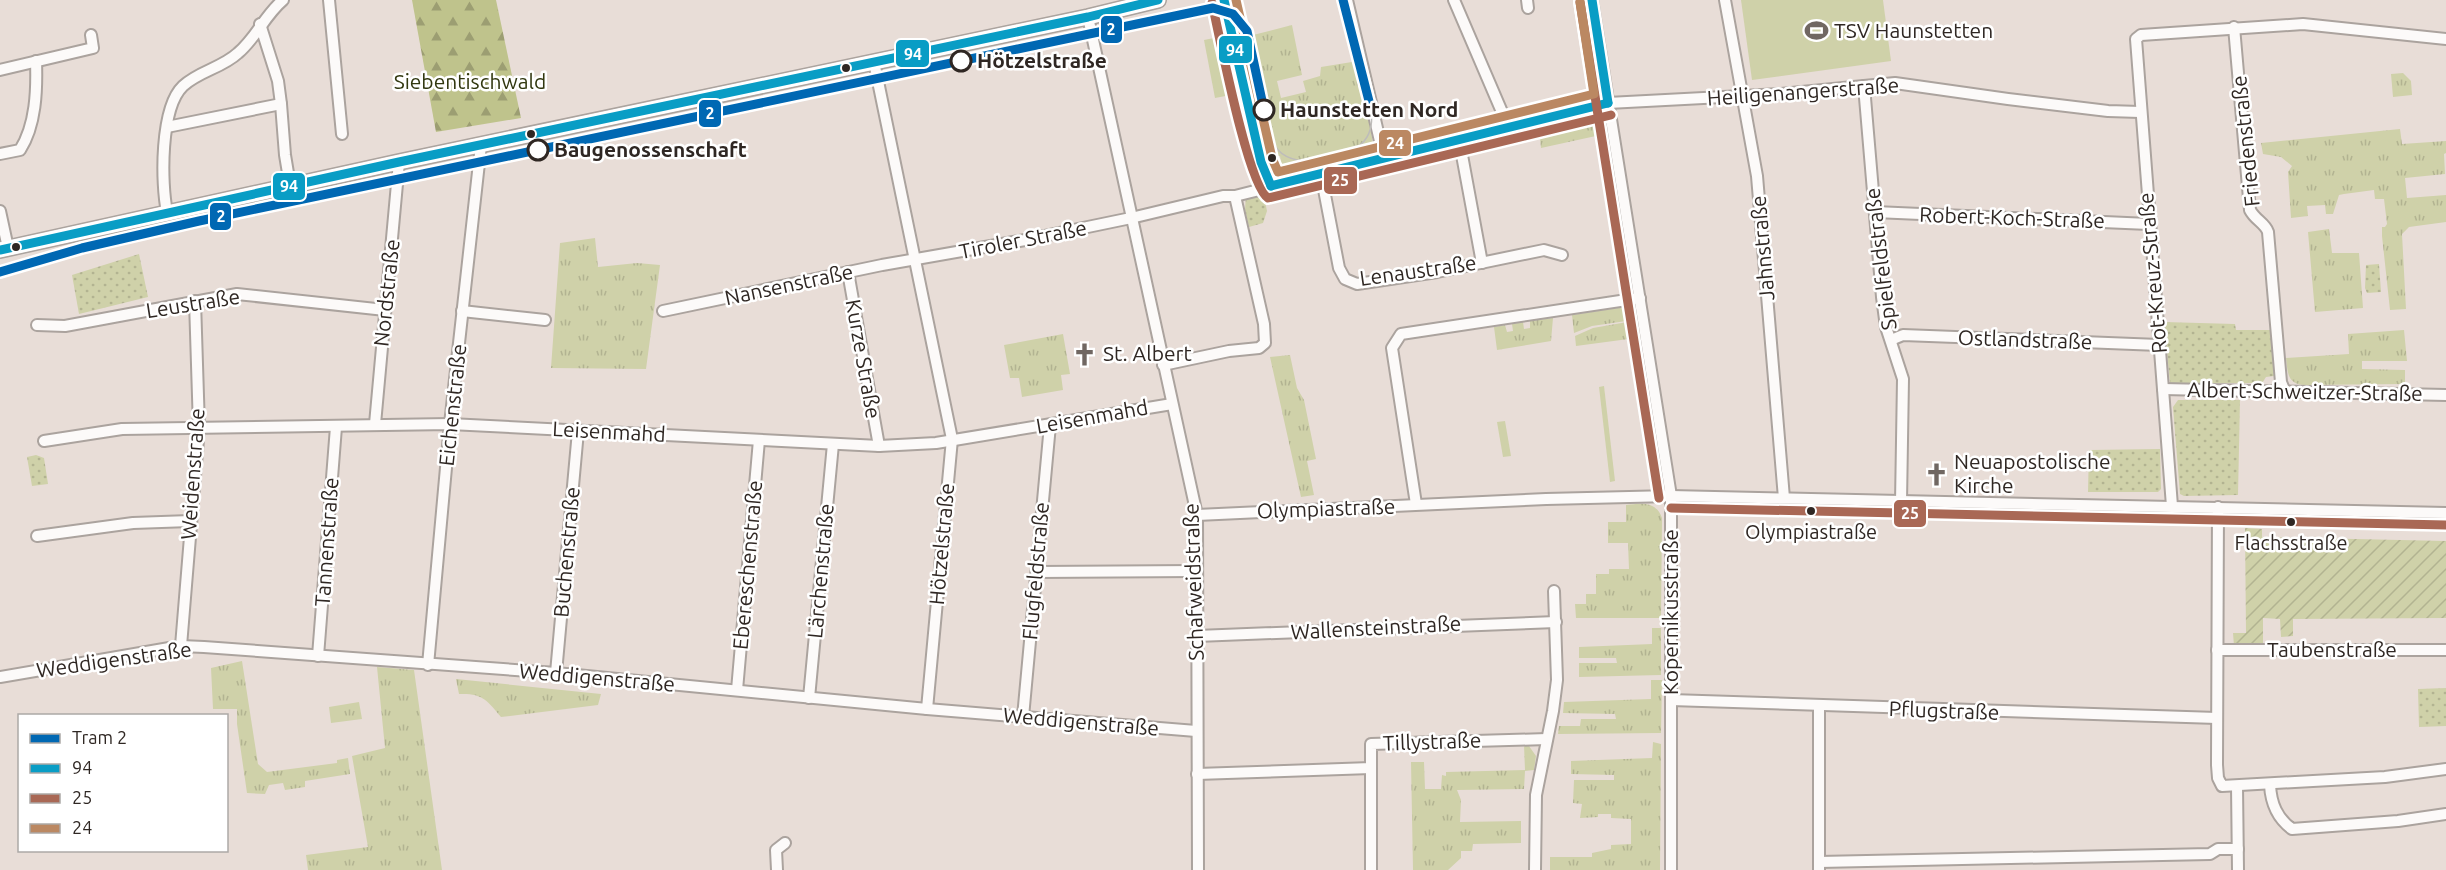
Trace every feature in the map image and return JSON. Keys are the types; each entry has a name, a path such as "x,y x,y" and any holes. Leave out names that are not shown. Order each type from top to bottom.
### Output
{"main road":[{"path":"4,249 290,185 1088,17 1158,0"}],"street":[{"path":"167,212 162,168 173,100 181,88 202,73 235,56 245,47 260,24 283,0"},
{"path":"329,0 342,134"},
{"path":"1347,0 1384,158"},
{"path":"1454,0 1508,126"},
{"name":"Kopernikusstraße","path":"1592,0 1671,496 1671,870"},
{"name":"Jahnstraße","path":"1725,0 1757,176 1784,498"},
{"name":"Schafweidstraße","path":"1088,17 1197,514 1198,870"},
{"path":"260,24 279,81 285,156 290,185"},
{"path":"2234,27 2303,24 2446,39"},
{"name":"Rot-Kreuz-Straße","path":"2172,506 2136,39 2141,35 2234,27"},
{"name":"Friedenstraße","path":"2234,27 2250,210 2268,232 2281,382 2285,392"},
{"path":"0,70 93,48 91,35"},
{"path":"0,154 20,150 24,144 35,102 36,61"},
{"name":"Hötzelstraße","path":"874,62 952,439 927,709"},
{"name":"Heiligenangerstraße","path":"1384,158 1608,103 1743,96 1901,83 2108,111 2140,112"},
{"name":"Spielfeldstraße","path":"1864,86 1882,297 1886,327 1903,379 1900,502"},
{"path":"167,127 281,104"},
{"path":"1458,139 1482,262"},
{"name":"Eichenstraße","path":"428,665 450,424 481,145"},
{"name":"Tiroler Straße","path":"916,260 1131,218 1223,196 1235,196 1384,158"},
{"name":"Nordstraße","path":"375,424 399,162"},
{"name":"Lenaustraße","path":"1321,174 1340,268 1345,279 1357,284 1544,250 1562,255"},
{"path":"1163,365 1229,351 1259,348 1265,343 1264,324 1235,196"},
{"path":"0,211 4,249"},
{"name":"Robert-Koch-Straße","path":"1875,212 2149,224"},
{"name":"Nansenstraße","path":"663,311 916,260"},
{"name":"Kurze Straße","path":"848,272 879,446"},
{"name":"Leustraße","path":"37,325 65,326 240,294 385,310"},
{"path":"1416,504 1392,348 1401,334 1640,298"},
{"name":"Weidenstraße","path":"181,646 199,428 195,301"},
{"path":"462,311 545,320"},
{"name":"Ostlandstraße","path":"1891,340 1903,335 1911,335 2159,345"},
{"name":"Albert-Schweitzer-Straße","path":"2163,389 2446,395"},
{"name":"Leisenmahd","path":"44,441 122,429 450,424 879,446 936,443 1172,404"},
{"name":"Flugfeldstraße","path":"1023,717 1050,425"},
{"name":"Tannenstraße","path":"318,656 336,427"},
{"name":"Buchenstraße","path":"556,673 578,431"},
{"name":"Ebereschenstraße","path":"737,690 759,440"},
{"name":"Lärchenstraße","path":"809,698 833,444"},
{"name":"Olympiastraße","path":"1197,514 1671,496 2446,513"},
{"path":"2218,507 2217,765 2218,778 2222,786 2385,777 2446,769"},
{"path":"37,536 133,523 190,521"},
{"path":"1037,572 1196,570"},
{"path":"1535,870 1536,795 1557,680 1554,591"},
{"name":"Wallensteinstraße","path":"1197,636 1556,622"},
{"name":"Weddigenstraße","path":"0,677 181,646 556,673 927,709 1196,731"},
{"name":"Taubenstraße","path":"2217,650 2446,650"},
{"name":"Pflugstraße","path":"1671,700 1819,707 2217,718"},
{"path":"1819,707 1819,866 2210,854 2218,849 2238,849"},
{"name":"Tillystraße","path":"1197,774 1371,768 1371,744 1547,739"},
{"path":"1371,768 1371,870"},
{"path":"2270,785 2275,810 2281,821 2292,829 2386,822 2446,814"},
{"path":"2237,786 2238,870"},
{"path":"777,870 776,850 785,843"}],"green space":[{"name":"Siebentischwald","path":"412,0 496,0 521,118 436,132"},
{"name":"TSV Haunstetten","path":"1741,0 1883,0 1891,61 1752,80"},
{"path":"1292,25 1302,75 1277,81 1281,98 1306,92 1303,81 1320,76 1321,67 1358,61 1367,107 1365,114 1368,117 1375,153 1283,174 1280,156 1277,156 1253,35"},
{"path":"1224,36 1236,94 1215,98 1204,40"},
{"path":"2403,73 2411,81 2412,95 2393,97 2391,74"},
{"path":"1242,102 1257,170 1250,172 1235,104"},
{"path":"1588,114 1599,114 1603,120 1605,134 1541,148 1539,129 1545,125"},
{"path":"2400,129 2402,144 2446,141 2445,174 2405,178 2407,198 2446,195 2446,222 2409,227 2402,234 2406,309 2390,310 2382,236 2382,227 2387,224 2384,199 2375,199 2374,190 2339,195 2333,214 2326,214 2325,205 2307,206 2308,216 2291,218 2288,172 2292,166 2281,157 2263,154 2261,143"},
{"path":"1263,192 1267,211 1263,223 1249,227 1245,210 1246,195"},
{"path":"2329,229 2332,253 2359,253 2363,308 2315,312 2308,232"},
{"path":"595,238 598,267 637,263 660,265 646,369 551,368 560,243"},
{"path":"139,254 148,297 79,314 72,275"},
{"path":"2379,264 2381,292 2367,293 2365,288 2366,265"},
{"path":"1631,306 1633,320 1592,326 1574,333 1572,315"},
{"path":"1553,318 1551,341 1497,350 1494,327 1505,325 1507,332 1513,331 1512,324 1523,322 1524,329 1530,328 1530,321"},
{"path":"1633,321 1636,338 1576,346 1575,336 1593,328"},
{"path":"2164,322 2235,324 2236,330 2270,330 2274,376 2266,377 2262,383 2170,383"},
{"path":"2404,330 2407,361 2362,361 2362,369 2405,370 2405,384 2305,385 2295,382 2290,377 2286,358 2349,354 2348,334"},
{"path":"1063,334 1070,374 1061,375 1063,390 1022,397 1019,378 1010,378 1004,345"},
{"path":"1290,355 1297,388 1304,400 1316,459 1307,461 1314,495 1301,497 1270,357"},
{"path":"1604,386 1615,481 1610,482 1599,387"},
{"path":"2178,400 2240,400 2238,495 2184,496 2180,494 2173,407"},
{"path":"1505,421 1511,456 1503,457 1497,422"},
{"path":"2160,449 2161,489 2158,492 2088,492 2089,450"},
{"path":"36,455 44,458 48,484 32,486 27,457"},
{"path":"1648,504 1659,512 1662,518 1661,618 1576,618 1575,604 1586,604 1586,594 1596,594 1596,574 1609,574 1609,569 1629,569 1628,543 1608,543 1608,522 1626,522 1626,505"},
{"path":"2245,528 2262,529 2262,537 2446,541 2446,618 2293,619 2293,636 2281,637 2280,619 2263,618 2263,646 2234,646 2233,633 2246,633"},
{"path":"1652,628 1661,628 1661,675 1579,677 1579,663 1617,663 1616,658 1579,658 1579,647 1652,644"},
{"path":"242,661 258,764 267,772 337,763 337,760 348,758 350,774 305,781 305,787 285,790 283,783 269,785 265,794 247,793 237,709 213,709 211,668"},
{"path":"377,667 414,670 442,870 308,870 306,855 368,847 352,756 385,748"},
{"path":"456,679 601,694 598,705 501,717 479,696 459,694"},
{"path":"1651,680 1662,680 1661,733 1558,734 1559,726 1580,726 1581,719 1616,719 1615,714 1563,713 1564,702 1651,699"},
{"path":"2446,688 2446,726 2419,727 2418,689"},
{"path":"359,702 362,719 331,723 329,707"},
{"path":"1653,742 1661,744 1660,870 1550,870 1550,857 1592,857 1592,853 1611,849 1611,845 1631,844 1631,819 1611,818 1611,814 1580,818 1582,804 1573,803 1574,780 1614,780 1614,775 1571,774 1571,761 1652,758"},
{"path":"1524,745 1529,746 1536,756 1534,770 1525,771 1524,789 1457,790 1461,800 1460,822 1521,821 1521,843 1473,844 1472,851 1461,851 1461,858 1448,870 1413,870 1411,762 1424,762 1425,789 1441,789 1442,775 1446,776 1446,772 1525,770"}],"tram line":[{"name":"2","path":"1343,0 1370,105"},
{"name":"2","path":"0,272 82,248 199,221 1213,8 1233,14 1247,31 1264,110"},
{"path":"1266,119 1270,136 1278,150 1298,160 1324,160 1350,152 1367,137 1372,121 1370,105"}],"transit line":[{"name":"94","path":"0,250 399,162 1088,17 1158,0"},
{"name":"94","path":"1224,0 1261,162 1271,186"},
{"name":"24","path":"1236,0 1272,158 1278,172 1594,94 1580,2"},
{"name":"94","path":"1592,0 1608,103"},
{"name":"25","path":"1580,2 1659,498"},
{"name":"25","path":"1212,3 1243,139 1260,188 1268,198 1611,115"},
{"name":"94","path":"1271,186 1608,103"},
{"name":"25","path":"1671,508 2446,525"}],"place":[{"name":"TSV Haunstetten","path":"1816,31"},
{"name":"Hötzelstraße","path":"961,61"},
{"name":"Haunstetten Nord","path":"1264,110"},
{"name":"Baugenossenschaft","path":"538,150"},
{"name":"St. Albert","path":"1085,354"},
{"name":"Neuapostolische Kirche","path":"1936,474"},
{"name":"Olympiastraße","path":"1811,511"},
{"name":"Flachsstraße","path":"2291,522"}]}
